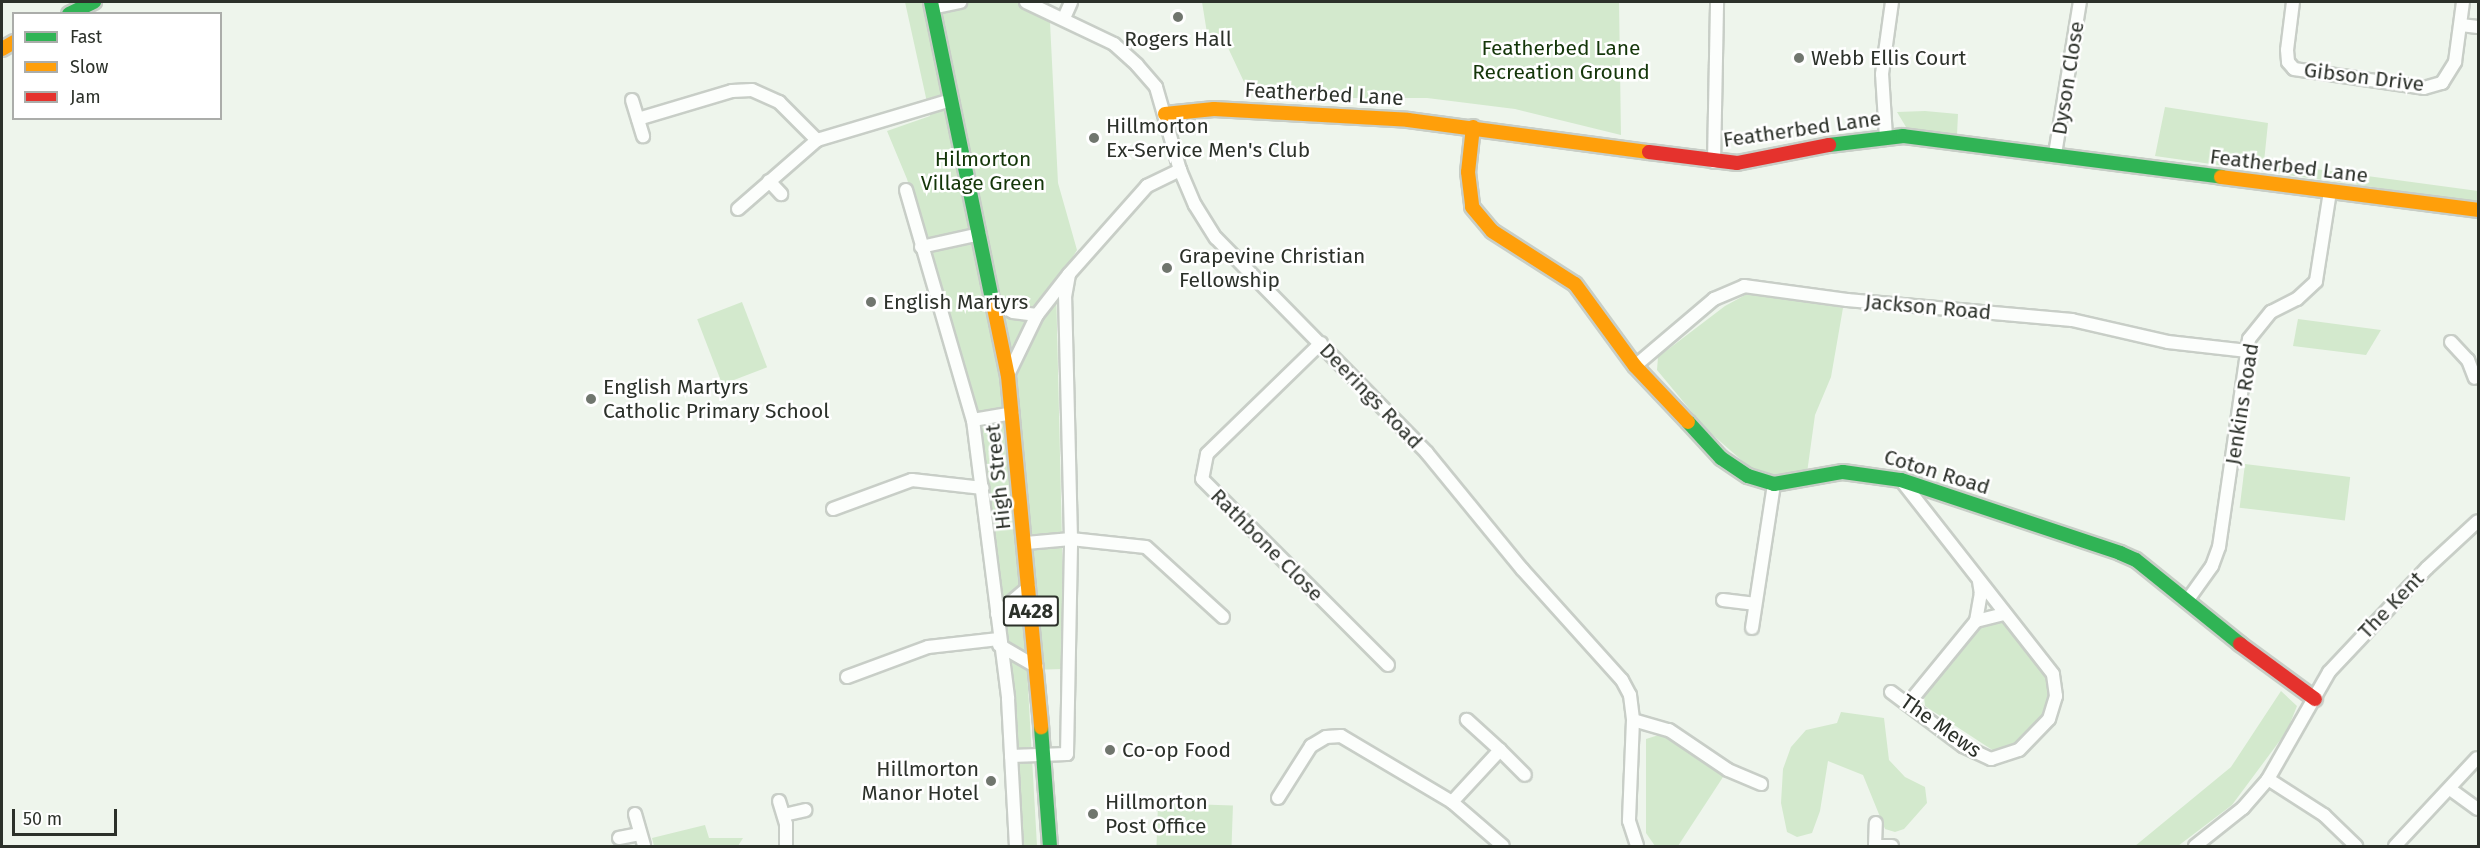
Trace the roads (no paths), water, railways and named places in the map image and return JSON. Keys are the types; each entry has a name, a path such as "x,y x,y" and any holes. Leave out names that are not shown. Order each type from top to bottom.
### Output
{"main road":[{"path":"73,12 94,2"},
{"name":"A428","path":"932,5 1008,376"},
{"name":"Featherbed Lane","path":"1166,114 1214,109 1473,127 1714,162 1759,160 1863,138 1886,137 2055,154 2478,210"},
{"name":"Coton Road","path":"1473,127 1468,172 1472,207 1492,231 1575,284 1635,366 1721,458 1748,476 1774,484 1843,472 1901,480 2120,553 2136,560 2291,685 2315,699"},
{"name":"High Street","path":"1008,376 1026,543 1050,846"}],"street":[{"path":"932,5 960,2"},
{"name":"Deerings Road","path":"1026,2 1064,18 1114,44 1137,65 1156,87 1166,114 1180,170 1195,205 1216,237 1427,453 1522,569 1623,680 1630,695 1633,720 1629,821 1636,843"},
{"path":"1064,18 1071,2"},
{"path":"1714,162 1717,2"},
{"path":"1886,137 1882,74 1892,2"},
{"name":"Dyson Close","path":"2055,154 2080,2"},
{"name":"Gibson Drive","path":"2293,2 2288,62 2294,69 2424,88 2442,83 2455,62 2463,2"},
{"path":"2461,25 2478,27"},
{"path":"638,119 732,91 752,90 779,102 817,140"},
{"path":"632,100 643,136"},
{"path":"738,209 817,140 951,100"},
{"path":"1008,376 1037,315 1069,274 1147,186 1180,170"},
{"path":"769,181 781,194"},
{"name":"High Street","path":"906,190 921,247 963,374 973,420 997,614 1011,756 1016,846"},
{"name":"Jenkins Road","path":"2187,601 2212,566 2219,547 2249,339 2271,312 2297,299 2316,281 2330,192"},
{"path":"921,247 980,234"},
{"path":"1011,756 1044,753 1067,754 1071,539 1065,297 1069,274"},
{"name":"Jackson Road","path":"1635,366 1714,299 1744,286 1847,300 2072,320 2168,342 2247,351"},
{"path":"994,303 1013,312 1037,315"},
{"path":"2451,342 2473,357 2475,378"},
{"name":"Rathbone Close","path":"1321,343 1207,454 1202,479 1388,665"},
{"path":"973,420 1012,413"},
{"path":"833,508 912,480 983,489"},
{"path":"1901,480 2005,614 1976,621"},
{"path":"1752,628 1774,484"},
{"name":"The Kent","path":"2195,846 2243,808 2268,778 2329,672 2369,627 2478,521"},
{"path":"1026,543 1071,539 1146,547 1223,617"},
{"path":"1908,705 1976,621 1981,594 1979,581"},
{"path":"997,614 1029,587"},
{"path":"1724,600 1754,604"},
{"name":"The Mews","path":"1891,692 1963,746 1991,759 2019,750 2049,719 2056,696 2053,674 2005,614"},
{"path":"847,677 928,647 999,642 1037,667"},
{"path":"1467,720 1525,775"},
{"path":"1633,720 1669,730 1728,770 1761,784"},
{"path":"1278,798 1311,746 1333,735 1357,744 1452,802 1503,846"},
{"path":"1452,802 1500,750"},
{"path":"2395,846 2477,758"},
{"path":"2268,778 2324,815 2356,846"},
{"path":"2450,789 2478,809"},
{"path":"779,801 784,814 786,846"},
{"path":"784,814 805,810"},
{"path":"635,814 644,846"},
{"path":"1876,823 1875,846 1892,846"},
{"path":"619,838 640,834"}],"place":[{"name":"Rogers Hall","path":"1178,17"},
{"name":"Webb Ellis Court","path":"1799,58"},
{"name":"Hillmorton Ex-Service Men's Club","path":"1094,138"},
{"name":"Grapevine Christian Fellowship","path":"1167,268"},
{"name":"English Martyrs","path":"871,302"},
{"name":"English Martyrs Catholic Primary School","path":"591,399"},
{"name":"Co-op Food","path":"1110,750"},
{"name":"Hillmorton Manor Hotel","path":"991,781"},
{"name":"Hillmorton Post Office","path":"1093,814"}],"park label":[{"name":"Featherbed Lane Recreation Ground","path":"1561,60"},
{"name":"Hilmorton Village Green","path":"983,171"}]}
